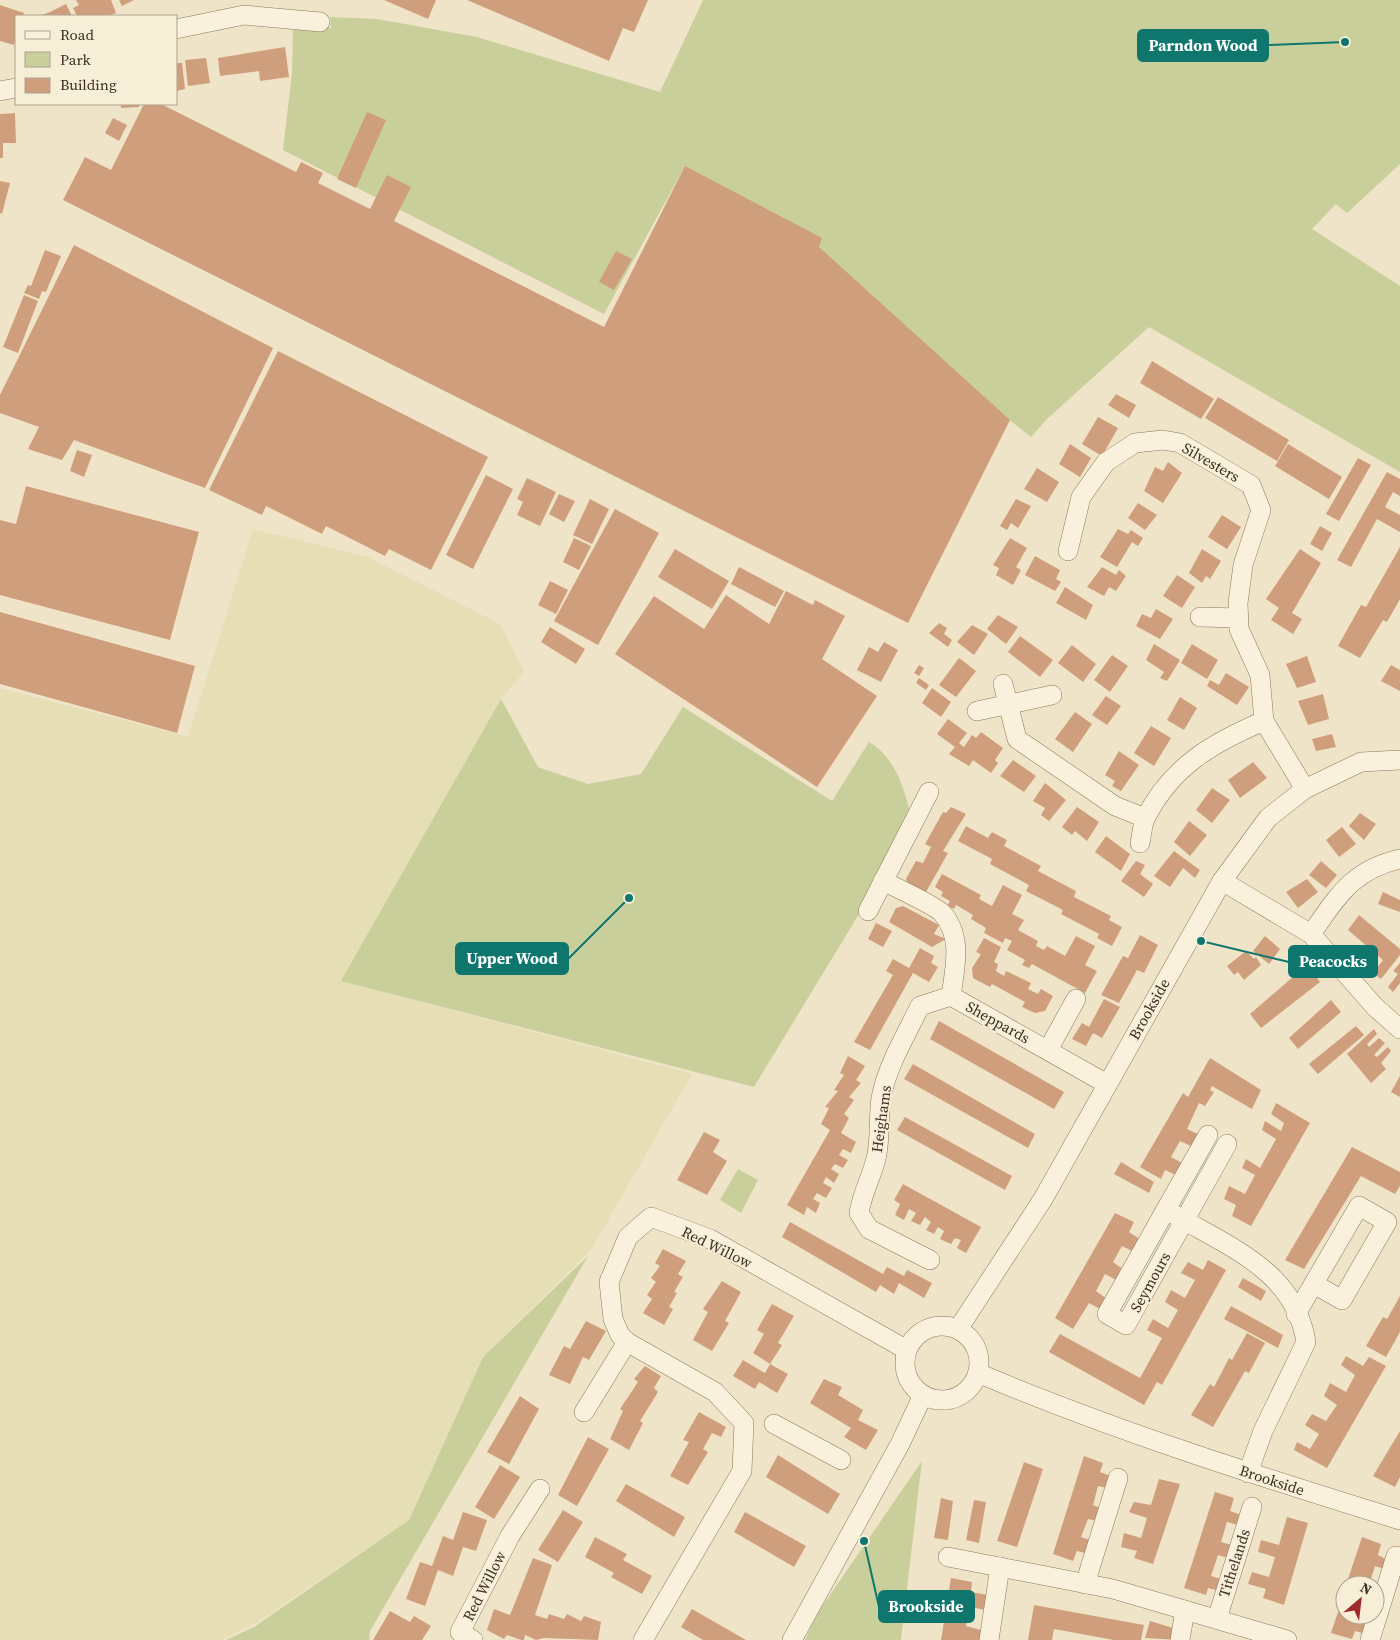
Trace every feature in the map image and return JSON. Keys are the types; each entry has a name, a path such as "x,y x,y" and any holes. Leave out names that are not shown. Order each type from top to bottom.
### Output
{"street":[{"path":"178,29 244,15 320,22"},
{"path":"0,90 15,88"},
{"name":"Silvesters","path":"1068,550 1081,497 1106,462 1135,444 1163,440 1180,443 1251,485 1261,510 1244,564 1238,603 1239,629 1260,675 1264,720 1305,789"},
{"path":"1200,617 1239,618"},
{"path":"1003,684 1017,739 1115,806 1145,818"},
{"path":"977,711 1052,695"},
{"path":"1140,843 1145,818 1168,784 1192,759 1225,737 1264,720"},
{"name":"Brookside","path":"958,1329 1043,1199 1222,880 1268,818 1305,789 1361,762 1400,760"},
{"path":"868,911 929,792"},
{"path":"1310,934 1344,887 1378,864 1400,859"},
{"path":"1222,880 1310,934 1375,1007 1400,1029"},
{"name":"Sheppards","path":"884,881 942,912 952,932 957,950 951,996 1107,1084"},
{"name":"Heighams","path":"930,1260 869,1229 859,1214 862,1197 876,1160 880,1135 881,1098 890,1068 920,1006 951,996"},
{"name":"Sheppards","path":"1048,1050 1076,999"},
{"name":"Seymours","path":"1208,1135 1108,1314 1126,1325 1227,1144"},
{"path":"1296,1314 1359,1206 1387,1222 1342,1300 1314,1284"},
{"path":"1166,1209 1257,1262 1276,1280 1304,1331 1306,1342 1263,1431 1248,1474"},
{"name":"Red Willow","path":"643,1640 742,1471 744,1423 715,1392 627,1342 620,1334 613,1319 609,1282 628,1237 651,1217 710,1240 907,1350"},
{"path":"946,1326 958,1329 973,1343 979,1363 978,1374 965,1392 956,1397 945,1400 923,1395 907,1376 905,1363 907,1350 918,1336 934,1327 946,1326"},
{"path":"584,1412 627,1342"},
{"name":"Brookside","path":"978,1374 1029,1395 1248,1474 1400,1520"},
{"path":"792,1640 900,1444 923,1395"},
{"path":"774,1424 841,1460"},
{"path":"1085,1584 1118,1478"},
{"name":"Red Willow","path":"462,1637 510,1536 540,1489"},
{"name":"Tithelands","path":"1216,1619 1252,1506"},
{"path":"1370,1640 1396,1556"},
{"path":"948,1557 1113,1589 1287,1640"},
{"path":"988,1640 1000,1566"},
{"path":"1180,1640 1185,1610"}],"shaded area":[{"path":"253,529 367,557 500,624 524,672 501,699 342,981 692,1074 591,1250 483,1357 409,1520 256,1623 221,1640 0,1640 0,688 188,737"}],"green space":[{"path":"703,0 1400,0 1400,164 1347,213 1336,204 1312,229 1400,286 1400,472 1149,327 1047,419 1031,437 685,166 604,314 283,150 292,73 293,28 331,28 330,17 377,19 477,37 660,92"},
{"path":"501,699 538,767 588,784 641,774 683,707 832,801 869,742 879,749 894,768 904,790 913,825 754,1087 341,981"},
{"path":"738,1169 758,1180 741,1213 720,1200"},
{"path":"588,1256 370,1631 369,1640 226,1640 254,1627 409,1520 483,1357"},
{"path":"922,1461 901,1640 805,1640 817,1614"}],"building":[{"path":"76,0 111,0 116,13 111,15 76,15 73,8 79,5"},
{"path":"119,0 134,0 122,6"},
{"path":"384,0 436,0 428,19"},
{"path":"467,0 648,0 634,32 623,28 609,61"},
{"path":"66,4 72,15 42,15"},
{"path":"0,5 24,13 23,15 15,15 14,45 0,41"},
{"path":"285,47 289,77 260,81 259,71 220,76 218,58"},
{"path":"206,58 210,83 188,86 185,60"},
{"path":"178,63 182,63 185,89 178,91"},
{"path":"121,105 139,105 139,107 121,108"},
{"path":"144,105 163,105 296,172 301,162 323,173 318,183 370,209 387,175 411,187 394,221 604,327 685,166 822,238 819,247 1010,420 908,623 63,200 85,157 111,170"},
{"path":"367,112 386,120 356,188 337,179"},
{"path":"15,113 16,143 3,143 3,158 0,158 0,114"},
{"path":"113,118 127,125 119,141 105,133"},
{"path":"0,181 10,183 2,214 0,213"},
{"path":"74,245 273,348 205,488 74,440 62,460 28,449 39,427 0,413 0,395"},
{"path":"45,250 61,256 46,292 42,291 39,299 24,293 28,285 31,286"},
{"path":"616,251 632,259 614,290 599,282"},
{"path":"24,295 38,301 18,353 3,347"},
{"path":"278,351 488,457 431,570 389,549 385,556 326,526 322,534 266,506 262,515 209,490"},
{"path":"1152,361 1214,399 1201,419 1140,383"},
{"path":"1116,394 1136,405 1129,418 1108,405"},
{"path":"1218,397 1289,440 1277,461 1205,418"},
{"path":"1098,417 1118,428 1102,456 1082,444"},
{"path":"1070,444 1091,458 1080,477 1059,464"},
{"path":"1288,444 1342,477 1329,499 1275,466"},
{"path":"77,450 92,455 84,477 70,471"},
{"path":"1358,458 1371,465 1339,521 1326,514"},
{"path":"1168,462 1182,473 1163,503 1144,491 1155,467 1163,471"},
{"path":"1037,468 1059,482 1047,502 1024,489"},
{"path":"1387,472 1400,479 1400,496 1393,492 1385,507 1400,515 1400,532 1377,519 1351,567 1337,560"},
{"path":"486,475 513,489 473,569 446,555"},
{"path":"527,478 556,492 540,526 517,515 523,502 517,499"},
{"path":"26,486 199,532 170,640 0,595 0,520 16,524"},
{"path":"559,494 575,501 564,522 549,514"},
{"path":"590,499 609,509 592,544 573,535"},
{"path":"1016,499 1031,506 1018,528 1011,523 1007,530 1000,526"},
{"path":"1138,503 1157,515 1145,530 1128,518"},
{"path":"615,509 659,533 598,645 554,621"},
{"path":"1222,515 1241,527 1227,549 1208,537"},
{"path":"1320,526 1332,533 1322,551 1310,544"},
{"path":"1118,529 1128,534 1131,530 1143,538 1138,546 1132,542 1117,567 1100,557"},
{"path":"574,538 591,546 579,570 563,562"},
{"path":"1010,538 1027,548 1016,567 1021,570 1013,585 996,575 999,568 993,565"},
{"path":"1400,547 1400,599 1387,622 1383,620 1360,658 1338,646 1361,605 1366,607"},
{"path":"675,549 729,581 712,609 658,577"},
{"path":"1202,549 1221,561 1210,579 1206,576 1202,583 1189,573"},
{"path":"1300,549 1321,563 1292,613 1302,619 1293,634 1271,620 1279,608 1266,599"},
{"path":"1035,556 1060,570 1056,579 1061,582 1055,591 1025,575"},
{"path":"739,567 784,591 775,607 731,584"},
{"path":"1102,567 1116,575 1119,570 1126,576 1116,591 1109,587 1104,596 1087,587"},
{"path":"1177,575 1195,587 1182,608 1163,596"},
{"path":"550,581 568,590 556,614 538,605"},
{"path":"1065,587 1093,605 1086,620 1056,603"},
{"path":"786,591 813,605 815,600 845,616 822,659 877,696 817,787 615,654 654,596 704,629 726,595 769,624"},
{"path":"1156,609 1173,619 1160,639 1136,626 1142,614 1151,618"},
{"path":"0,612 195,666 177,733 0,684"},
{"path":"998,615 1018,627 1006,644 987,629"},
{"path":"939,623 947,628 944,634 952,640 948,647 929,633"},
{"path":"972,625 988,634 974,655 957,642"},
{"path":"550,627 585,649 576,664 541,642"},
{"path":"1020,636 1053,660 1040,677 1008,652"},
{"path":"884,642 898,650 881,682 857,670 869,647 878,652"},
{"path":"1154,644 1180,660 1167,681 1160,678 1164,672 1146,660"},
{"path":"1192,644 1218,660 1207,679 1181,663"},
{"path":"1072,645 1096,664 1083,682 1058,663"},
{"path":"1112,655 1128,666 1110,692 1094,680"},
{"path":"1307,656 1316,682 1297,688 1286,664"},
{"path":"959,658 976,671 956,697 939,685"},
{"path":"919,665 924,668 919,676 914,673"},
{"path":"1391,665 1400,670 1400,691 1381,681"},
{"path":"1226,673 1249,687 1237,705 1207,686 1210,680 1219,685"},
{"path":"919,678 929,685 926,690 916,683"},
{"path":"932,688 951,702 941,717 922,703"},
{"path":"1323,694 1329,719 1308,725 1298,701"},
{"path":"1106,696 1121,706 1107,725 1092,715"},
{"path":"1180,697 1197,708 1184,730 1167,720"},
{"path":"1075,712 1092,724 1073,752 1055,739"},
{"path":"948,719 967,733 959,743 964,747 972,735 976,738 981,732 1003,748 995,760 998,763 991,773 973,760 969,766 949,754 955,747 937,734"},
{"path":"1151,726 1171,738 1154,766 1134,753"},
{"path":"1332,734 1336,747 1316,751 1312,739"},
{"path":"1119,751 1139,765 1121,791 1112,786 1115,781 1105,775"},
{"path":"1013,760 1036,776 1024,792 1000,776"},
{"path":"1253,762 1267,778 1240,798 1228,780"},
{"path":"1045,783 1066,800 1049,821 1041,815 1045,808 1033,801"},
{"path":"1212,788 1230,800 1212,823 1196,810"},
{"path":"951,807 966,814 943,851 948,853 926,892 910,887 906,879 916,861 923,863 931,847 925,844 943,812 946,813"},
{"path":"1077,807 1099,822 1087,841 1075,831 1072,835 1062,827"},
{"path":"1360,813 1376,824 1364,840 1349,826"},
{"path":"1189,821 1207,835 1190,856 1174,842"},
{"path":"966,826 988,838 992,832 1007,840 1004,846 1041,866 1038,871 1076,891 1074,897 1111,916 1109,920 1122,927 1112,946 1097,938 1099,934 1061,914 1063,910 1026,891 1029,885 990,864 992,859 958,841"},
{"path":"1342,827 1356,844 1339,857 1326,840"},
{"path":"1106,836 1130,854 1121,871 1095,852"},
{"path":"1174,851 1200,870 1195,878 1183,868 1170,887 1154,876"},
{"path":"1136,861 1145,865 1140,874 1153,884 1144,897 1121,881"},
{"path":"1321,861 1337,875 1326,888 1309,875"},
{"path":"942,874 981,895 979,899 992,906 1003,885 1022,895 1012,914 1024,920 1018,930 1038,941 1036,946 1044,950 1047,946 1065,956 1076,936 1095,946 1085,965 1097,971 1085,993 1032,964 1029,968 1022,965 1025,960 1007,950 1012,941 1005,938 1003,943 984,933 986,928 971,919 973,915 956,905 954,909 947,906 950,901 941,896 943,892 935,887"},
{"path":"1307,879 1318,892 1298,908 1286,892"},
{"path":"1383,892 1400,900 1400,912 1378,904"},
{"path":"903,906 939,925 934,934 946,939 932,947 889,922 896,908"},
{"path":"1359,915 1400,949 1400,955 1381,979 1373,973 1383,960 1348,930"},
{"path":"876,923 892,931 883,947 868,939"},
{"path":"1140,935 1158,945 1144,973 1137,970 1119,1003 1101,995 1123,956 1128,958"},
{"path":"1265,936 1280,949 1269,964 1253,951"},
{"path":"984,938 1001,947 994,962 998,964 996,971 1004,976 1006,971 1031,983 1028,989 1038,994 1041,989 1053,996 1045,1011 1035,1013 1022,1007 1025,1002 992,984 990,987 973,978 972,968 981,954 976,952"},
{"path":"920,948 934,956 931,963 938,967 929,982 913,973 870,1050 854,1042 893,975 886,971 893,959 909,968"},
{"path":"1246,951 1254,959 1256,957 1261,965 1244,980 1238,972 1234,975 1227,966"},
{"path":"1400,963 1400,983 1393,992 1388,987 1398,974 1393,971"},
{"path":"1307,965 1320,982 1261,1028 1250,1014"},
{"path":"1104,999 1120,1007 1102,1038 1093,1033 1086,1046 1072,1039 1082,1023 1089,1027"},
{"path":"1331,1000 1341,1012 1298,1049 1289,1038"},
{"path":"939,1021 1064,1092 1054,1109 930,1039"},
{"path":"1356,1026 1364,1035 1318,1074 1309,1064"},
{"path":"1374,1029 1377,1034 1367,1044 1369,1047 1379,1038 1385,1043 1374,1055 1377,1057 1388,1047 1391,1051 1381,1063 1386,1069 1371,1083 1347,1054"},
{"path":"848,1056 865,1066 856,1080 861,1083 849,1097 854,1100 844,1114 849,1118 841,1133 856,1142 851,1153 843,1149 839,1155 848,1160 843,1168 835,1164 831,1169 839,1174 834,1183 826,1177 823,1183 832,1188 826,1198 817,1193 813,1199 820,1203 816,1213 807,1207 804,1215 787,1205 830,1130 821,1124 829,1108 825,1107 838,1091 834,1090 844,1075 840,1073"},
{"path":"1210,1058 1261,1090 1252,1109 1212,1086 1210,1090 1214,1092 1205,1106 1199,1103 1187,1129 1200,1135 1193,1147 1180,1141 1171,1157 1184,1164 1178,1176 1165,1170 1161,1179 1140,1167 1183,1093 1188,1097"},
{"path":"913,1064 1035,1134 1028,1148 904,1079"},
{"path":"1400,1076 1400,1097 1391,1092"},
{"path":"1276,1103 1310,1123 1251,1226 1232,1216 1236,1205 1224,1199 1229,1186 1245,1194 1255,1175 1242,1168 1246,1159 1260,1168 1276,1139 1262,1130 1265,1121 1281,1131 1284,1123 1271,1114"},
{"path":"905,1117 1012,1176 1005,1190 897,1130"},
{"path":"704,1132 720,1140 713,1152 727,1161 707,1195 677,1180"},
{"path":"1352,1147 1400,1172 1400,1186 1395,1194 1361,1176 1304,1269 1285,1260"},
{"path":"1121,1162 1154,1182 1149,1193 1114,1174"},
{"path":"903,1184 981,1227 966,1253 957,1248 961,1240 955,1238 951,1244 940,1239 944,1231 938,1227 934,1234 926,1230 931,1222 925,1217 920,1225 911,1221 916,1213 909,1209 904,1220 895,1215 900,1204 894,1200"},
{"path":"1115,1213 1134,1222 1129,1232 1141,1240 1134,1252 1122,1246 1113,1262 1124,1270 1118,1281 1105,1274 1096,1291 1107,1299 1102,1310 1089,1303 1073,1329 1055,1318"},
{"path":"790,1222 883,1274 887,1267 904,1276 907,1270 932,1283 924,1298 899,1283 894,1294 880,1285 876,1292 782,1237"},
{"path":"663,1249 686,1261 678,1274 683,1277 674,1292 677,1293 669,1307 673,1309 664,1325 643,1313 652,1299 647,1295 656,1282 651,1278 660,1266 655,1263"},
{"path":"1208,1260 1226,1270 1162,1385 1157,1382 1144,1405 1049,1352 1060,1334 1140,1378 1162,1338 1147,1330 1153,1319 1168,1328 1178,1310 1165,1302 1171,1290 1185,1298 1195,1280 1181,1273 1188,1262 1203,1270"},
{"path":"1243,1278 1266,1291 1261,1301 1238,1287"},
{"path":"722,1281 741,1292 725,1321 729,1323 712,1351 693,1340 708,1312 703,1309"},
{"path":"1400,1296 1400,1332 1386,1357 1366,1346 1383,1317 1387,1319"},
{"path":"772,1304 794,1316 778,1343 782,1345 770,1364 753,1353 764,1334 757,1330"},
{"path":"1231,1306 1283,1335 1278,1348 1224,1319"},
{"path":"586,1321 606,1331 589,1360 583,1357 570,1384 549,1375 564,1346 570,1349"},
{"path":"1247,1333 1265,1343 1249,1373 1245,1371 1213,1427 1191,1415 1210,1384 1214,1387 1229,1358 1232,1360"},
{"path":"1346,1356 1363,1366 1369,1357 1386,1366 1327,1468 1294,1450 1297,1442 1310,1449 1319,1434 1305,1425 1312,1414 1326,1421 1337,1405 1324,1396 1330,1383 1346,1392 1355,1375 1341,1365"},
{"path":"743,1360 765,1373 770,1364 788,1374 777,1393 759,1382 755,1389 733,1376"},
{"path":"645,1366 661,1376 654,1388 658,1392 640,1421 643,1423 629,1450 610,1439 623,1411 620,1409 638,1382 634,1379"},
{"path":"824,1379 842,1387 838,1395 863,1410 858,1420 878,1430 866,1450 844,1437 851,1428 810,1403"},
{"path":"520,1396 539,1409 509,1464 487,1452"},
{"path":"699,1412 726,1427 721,1437 712,1433 703,1449 708,1452 688,1485 670,1476 689,1442 683,1440"},
{"path":"1400,1431 1400,1477 1395,1487 1373,1476"},
{"path":"588,1437 609,1449 577,1506 558,1495"},
{"path":"778,1455 840,1494 828,1514 766,1477"},
{"path":"1084,1456 1103,1463 1100,1472 1116,1478 1112,1489 1098,1486 1093,1505 1105,1510 1102,1522 1088,1519 1081,1537 1096,1542 1092,1555 1077,1551 1073,1561 1053,1554"},
{"path":"1024,1462 1043,1469 1017,1547 997,1541"},
{"path":"500,1465 520,1477 494,1519 475,1507"},
{"path":"1159,1479 1180,1484 1153,1564 1134,1558 1137,1551 1121,1547 1124,1533 1141,1538 1147,1518 1129,1512 1134,1502 1151,1505"},
{"path":"626,1484 685,1517 674,1537 616,1501"},
{"path":"1215,1492 1234,1498 1230,1511 1244,1516 1241,1526 1227,1522 1221,1542 1235,1546 1231,1559 1218,1555 1211,1576 1224,1580 1220,1591 1208,1588 1206,1595 1184,1588"},
{"path":"941,1498 953,1501 948,1540 934,1538"},
{"path":"974,1500 986,1502 979,1543 966,1540"},
{"path":"563,1510 583,1522 558,1562 538,1550"},
{"path":"463,1512 487,1520 476,1551 463,1547 453,1576 438,1570 425,1606 406,1599 420,1562 432,1566 443,1536 453,1540"},
{"path":"745,1512 806,1546 794,1567 734,1532"},
{"path":"1287,1517 1308,1523 1284,1605 1263,1598 1266,1589 1248,1584 1252,1572 1269,1577 1275,1557 1258,1552 1261,1540 1279,1545"},
{"path":"595,1537 627,1554 623,1560 652,1576 642,1594 611,1577 614,1573 585,1557"},
{"path":"1362,1537 1381,1544 1378,1555 1391,1562 1388,1570 1375,1566 1372,1575 1349,1575"},
{"path":"533,1558 552,1565 535,1615 547,1619 549,1614 564,1619 567,1614 581,1621 584,1616 601,1622 598,1640 544,1638 536,1640 525,1635 524,1640 507,1635 504,1639 487,1630 494,1609 510,1615"},
{"path":"951,1578 972,1582 971,1592 988,1595 986,1610 970,1607 966,1626 981,1630 980,1640 941,1640"},
{"path":"1034,1605 1144,1625 1141,1640 1114,1640 1054,1629 1052,1640 1028,1640"},
{"path":"692,1609 746,1640 703,1640 681,1627"},
{"path":"390,1611 410,1622 414,1616 431,1626 422,1640 373,1640"},
{"path":"1150,1621 1180,1630 1179,1640 1145,1638"},
{"path":"1335,1621 1335,1625 1373,1625 1369,1635 1355,1631 1352,1639 1331,1633"}],"place":[{"name":"Parndon Wood","path":"1345,42"},
{"name":"Upper Wood","path":"629,898"},
{"name":"Peacocks","path":"1201,941"},
{"name":"Brookside","path":"864,1541"}]}
